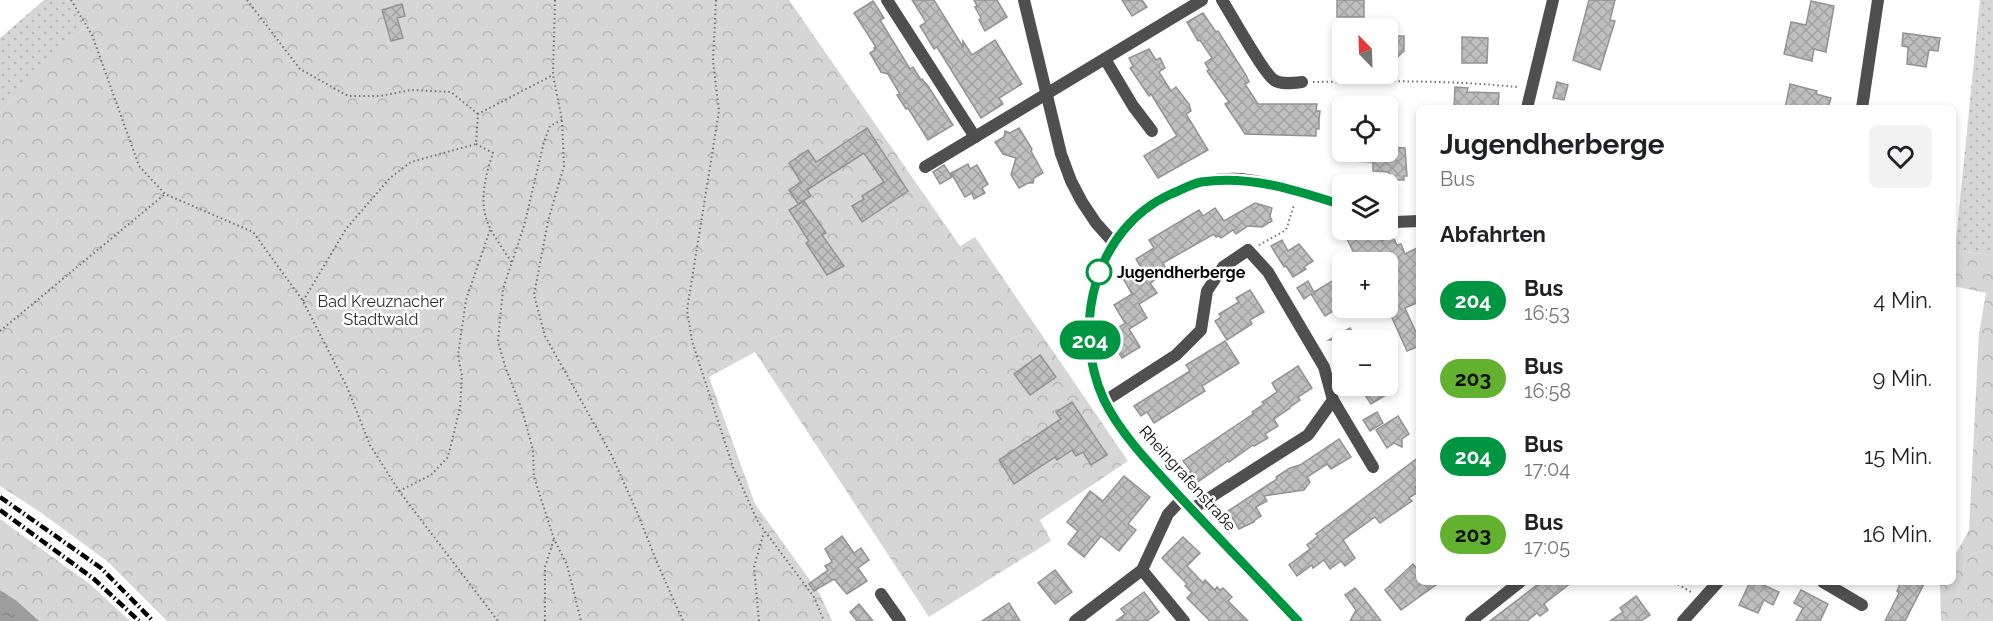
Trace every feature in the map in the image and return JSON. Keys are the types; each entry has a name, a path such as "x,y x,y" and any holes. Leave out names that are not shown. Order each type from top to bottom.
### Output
{"street":[{"path":"887,0 975,137"},
{"path":"1024,0 1061,154 1071,182 1096,223 1113,242"},
{"path":"925,167 1202,0"},
{"path":"1222,0 1262,66 1274,80 1289,84 1302,82"},
{"path":"1528,105 1553,0"},
{"path":"1862,105 1878,0"},
{"path":"1105,59 1133,106 1152,131"},
{"name":"Rheingrafenstraße","path":"1298,621 1136,448 1105,401 1095,375 1089,329 1091,300 1099,272 1113,242 1134,219 1158,200 1198,182 1240,179 1299,191 1332,202"},
{"path":"1398,222 1416,221"},
{"path":"1105,401 1176,355 1201,330 1207,291 1223,267 1248,250 1268,272 1324,367 1333,400 1373,467"},
{"path":"1192,509 1308,435 1333,400"},
{"path":"1075,621 1142,570 1168,514 1182,499"},
{"path":"1142,570 1184,621"},
{"path":"1471,621 1516,585"},
{"path":"1683,621 1716,585"},
{"path":"1828,585 1862,605"},
{"path":"881,594 900,621"}],"path":[{"path":"71,0 92,35 139,165 165,194 254,232 303,301 347,387 370,445 399,491 498,621"},
{"path":"247,0 300,69 348,96 380,96 411,90 451,92 478,114"},
{"path":"555,0 553,75 562,120 564,166 548,221 534,295 545,336 611,454 682,621"},
{"path":"716,0 713,61 719,111 687,309 692,341 733,467 758,522 814,597 824,621"},
{"path":"478,114 553,75"},
{"path":"1302,82 1474,82 1532,89"},
{"path":"476,144 478,114"},
{"path":"562,120 550,126 544,142 524,226 503,289 498,341 533,450 534,477 554,539 567,566 581,621"},
{"path":"303,301 346,229 390,178 411,162 476,144 493,153 488,168 484,196 486,219 512,263"},
{"path":"1248,250 1286,230 1299,191"},
{"path":"0,331 165,194"},
{"path":"399,491 431,475 448,457 460,408 462,376 458,355 466,300 491,227"},
{"path":"759,621 754,567 764,531"},
{"path":"545,621 545,567 554,539"},
{"path":"1679,585 1703,600"}],"green space":[{"path":"44,0 73,0 85,27 47,60 0,113 0,38"},
{"name":"Bad Kreuznacher Stadtwald","path":"73,0 789,0 960,246 975,237 1128,461 1040,520 1051,541 929,617 755,352 709,377 755,504 820,594 832,621 167,621 107,561 0,486 0,113 47,59 85,27"},
{"path":"1980,0 1993,0 1993,255 1956,251"},
{"path":"1956,251 1993,255 1993,621 1941,621 1940,585 1956,585 1956,554 1969,530 1979,333 1986,293 1956,287"},
{"path":"0,519 90,584 130,621 39,621 17,601 0,590"}],"water":[{"path":"0,590 17,601 39,621 0,621"}],"building":[{"path":"912,0 934,0 963,47 963,41 972,55 995,40 1022,84 999,98 1003,104 981,118 937,47 934,49 920,26 926,22"},
{"path":"974,0 997,0 1007,17 985,31 979,20 981,18"},
{"path":"1122,0 1142,0 1147,7 1132,16"},
{"path":"1337,0 1364,0 1364,17 1337,17"},
{"path":"1589,0 1615,0 1610,20 1615,21 1600,70 1573,60"},
{"path":"873,1 884,18 880,20 910,69 913,67 928,86 953,125 928,140 897,95 900,94 888,74 881,72 870,53 876,47 854,13"},
{"path":"1811,1 1834,6 1826,52 1814,49 1812,61 1784,54 1791,22 1806,25"},
{"path":"402,4 405,16 397,18 403,38 391,41 382,10"},
{"path":"1203,13 1216,32 1218,31 1246,75 1249,82 1245,84 1258,104 1317,104 1316,111 1320,111 1319,129 1316,129 1316,136 1245,134 1225,104 1229,102 1207,71 1209,70 1205,63 1212,58 1200,40 1198,41 1187,22"},
{"path":"1903,33 1940,38 1938,51 1929,50 1926,67 1907,64 1908,47 1902,46"},
{"path":"1398,36 1404,36 1404,51 1398,57"},
{"path":"1462,37 1488,38 1487,63 1462,63"},
{"path":"1149,49 1156,60 1160,58 1165,68 1159,72 1171,91 1176,87 1189,104 1191,111 1186,114 1208,150 1158,178 1144,156 1177,136 1151,94 1149,96 1130,68 1133,66 1129,58"},
{"path":"1557,82 1568,85 1564,100 1553,98"},
{"path":"1790,84 1817,91 1816,94 1831,98 1829,105 1786,105"},
{"path":"1455,87 1468,88 1467,92 1499,93 1498,105 1454,105"},
{"path":"867,128 908,191 862,222 852,206 864,199 862,196 884,182 864,153 807,190 811,196 798,204 789,190 801,182 789,163 808,150 816,162"},
{"path":"1019,128 1043,173 1034,178 1033,183 1019,188 1011,175 1016,158 1003,154 995,142 1004,137 1005,131 1010,133"},
{"path":"1398,148 1405,148 1407,176 1404,176 1404,180 1398,180 1398,174 1373,171 1373,162 1398,162"},
{"path":"968,164 970,169 977,165 988,184 982,188 985,193 974,199 972,193 965,197 951,173"},
{"path":"944,165 952,177 940,184 933,172"},
{"path":"804,201 826,233 822,235 844,266 827,275 806,243 809,241 789,210"},
{"path":"1255,203 1272,208 1270,216 1272,221 1262,227 1248,226 1236,234 1233,230 1221,238 1214,234 1163,263 1168,272 1150,283 1157,293 1139,304 1147,318 1129,329 1140,347 1122,358 1107,335 1125,323 1114,305 1132,294 1124,280 1142,269 1136,259 1154,248 1149,240 1199,210 1203,216 1215,208 1224,221"},
{"path":"1282,240 1288,251 1299,244 1313,261 1304,267 1306,269 1293,277 1271,246"},
{"path":"1348,240 1394,240 1397,245 1401,244 1405,254 1416,248 1416,303 1405,308 1416,332 1416,347 1407,351 1392,318 1398,318 1398,252 1353,252"},
{"path":"1308,281 1314,292 1332,281 1332,312 1325,316 1311,294 1304,299 1297,288"},
{"path":"1250,290 1264,312 1250,320 1252,324 1227,340 1215,321 1221,317 1219,314 1239,302 1236,298"},
{"path":"1225,341 1239,363 1202,386 1205,391 1154,423 1147,412 1141,416 1134,406 1190,371 1186,365"},
{"path":"1040,355 1056,377 1030,395 1014,374"},
{"path":"1298,366 1312,388 1298,397 1300,400 1274,419 1278,426 1265,434 1268,438 1253,445 1192,486 1185,476 1191,471 1183,461 1253,414 1252,412 1264,404 1262,402 1277,392 1272,383"},
{"path":"1366,396 1384,396 1371,404"},
{"path":"1072,402 1107,455 1091,465 1083,452 1076,456 1072,450 1057,460 1055,457 1014,484 999,460 1061,419 1056,412"},
{"path":"1377,412 1383,423 1370,431 1363,420"},
{"path":"1398,416 1409,434 1402,439 1402,447 1394,443 1387,448 1376,430"},
{"path":"1339,439 1351,457 1331,469 1327,464 1307,477 1310,482 1304,490 1264,496 1267,501 1256,507 1261,516 1239,529 1228,511 1277,479 1276,477 1300,465"},
{"path":"1416,459 1416,493 1409,498 1412,501 1380,523 1375,517 1343,540 1355,558 1345,566 1341,561 1330,569 1324,560 1313,568 1312,565 1297,576 1289,565 1310,549 1307,545 1318,536 1316,534"},
{"path":"1124,476 1150,497 1128,524 1136,530 1119,551 1101,536 1084,557 1068,544 1078,531 1067,522 1090,491 1103,501"},
{"path":"842,536 854,553 861,548 869,560 858,568 867,581 847,594 834,579 814,591 809,584 828,570 825,566 832,562 825,549"},
{"path":"1183,537 1200,553 1187,566 1203,583 1205,580 1215,590 1217,587 1220,590 1223,588 1232,597 1228,601 1248,621 1210,621 1187,598 1192,593 1185,586 1187,584 1162,558"},
{"path":"1413,564 1416,568 1416,585 1436,585 1401,610 1385,590"},
{"path":"1055,570 1072,592 1055,604 1038,583"},
{"path":"1537,585 1568,585 1544,604 1548,610 1540,616 1537,613 1527,621 1490,621"},
{"path":"1749,585 1764,585 1779,592 1773,605 1764,600 1758,613 1739,605"},
{"path":"1900,585 1923,585 1905,621 1885,621 1899,593 1897,591"},
{"path":"1355,588 1381,621 1350,621 1356,610 1345,595"},
{"path":"1801,590 1828,604 1820,621 1796,621 1803,608 1794,603"},
{"path":"1144,592 1159,612 1147,621 1116,621 1125,614 1121,609"},
{"path":"1636,596 1650,615 1641,621 1610,621 1623,612 1620,608"},
{"path":"1009,603 1020,621 982,621"},
{"path":"859,604 873,621 857,621 850,612"}],"railway":[{"path":"0,497 101,568 153,621"},
{"path":"0,510 94,579 139,621"}],"bus line":[{"name":"204","path":"1298,621 1136,448 1105,401 1095,375 1089,329 1091,300 1099,272 1113,242 1134,219 1158,200 1198,182 1240,179 1299,191 1332,202"}],"place":[{"name":"Jugendherberge","path":"1099,272"}]}
